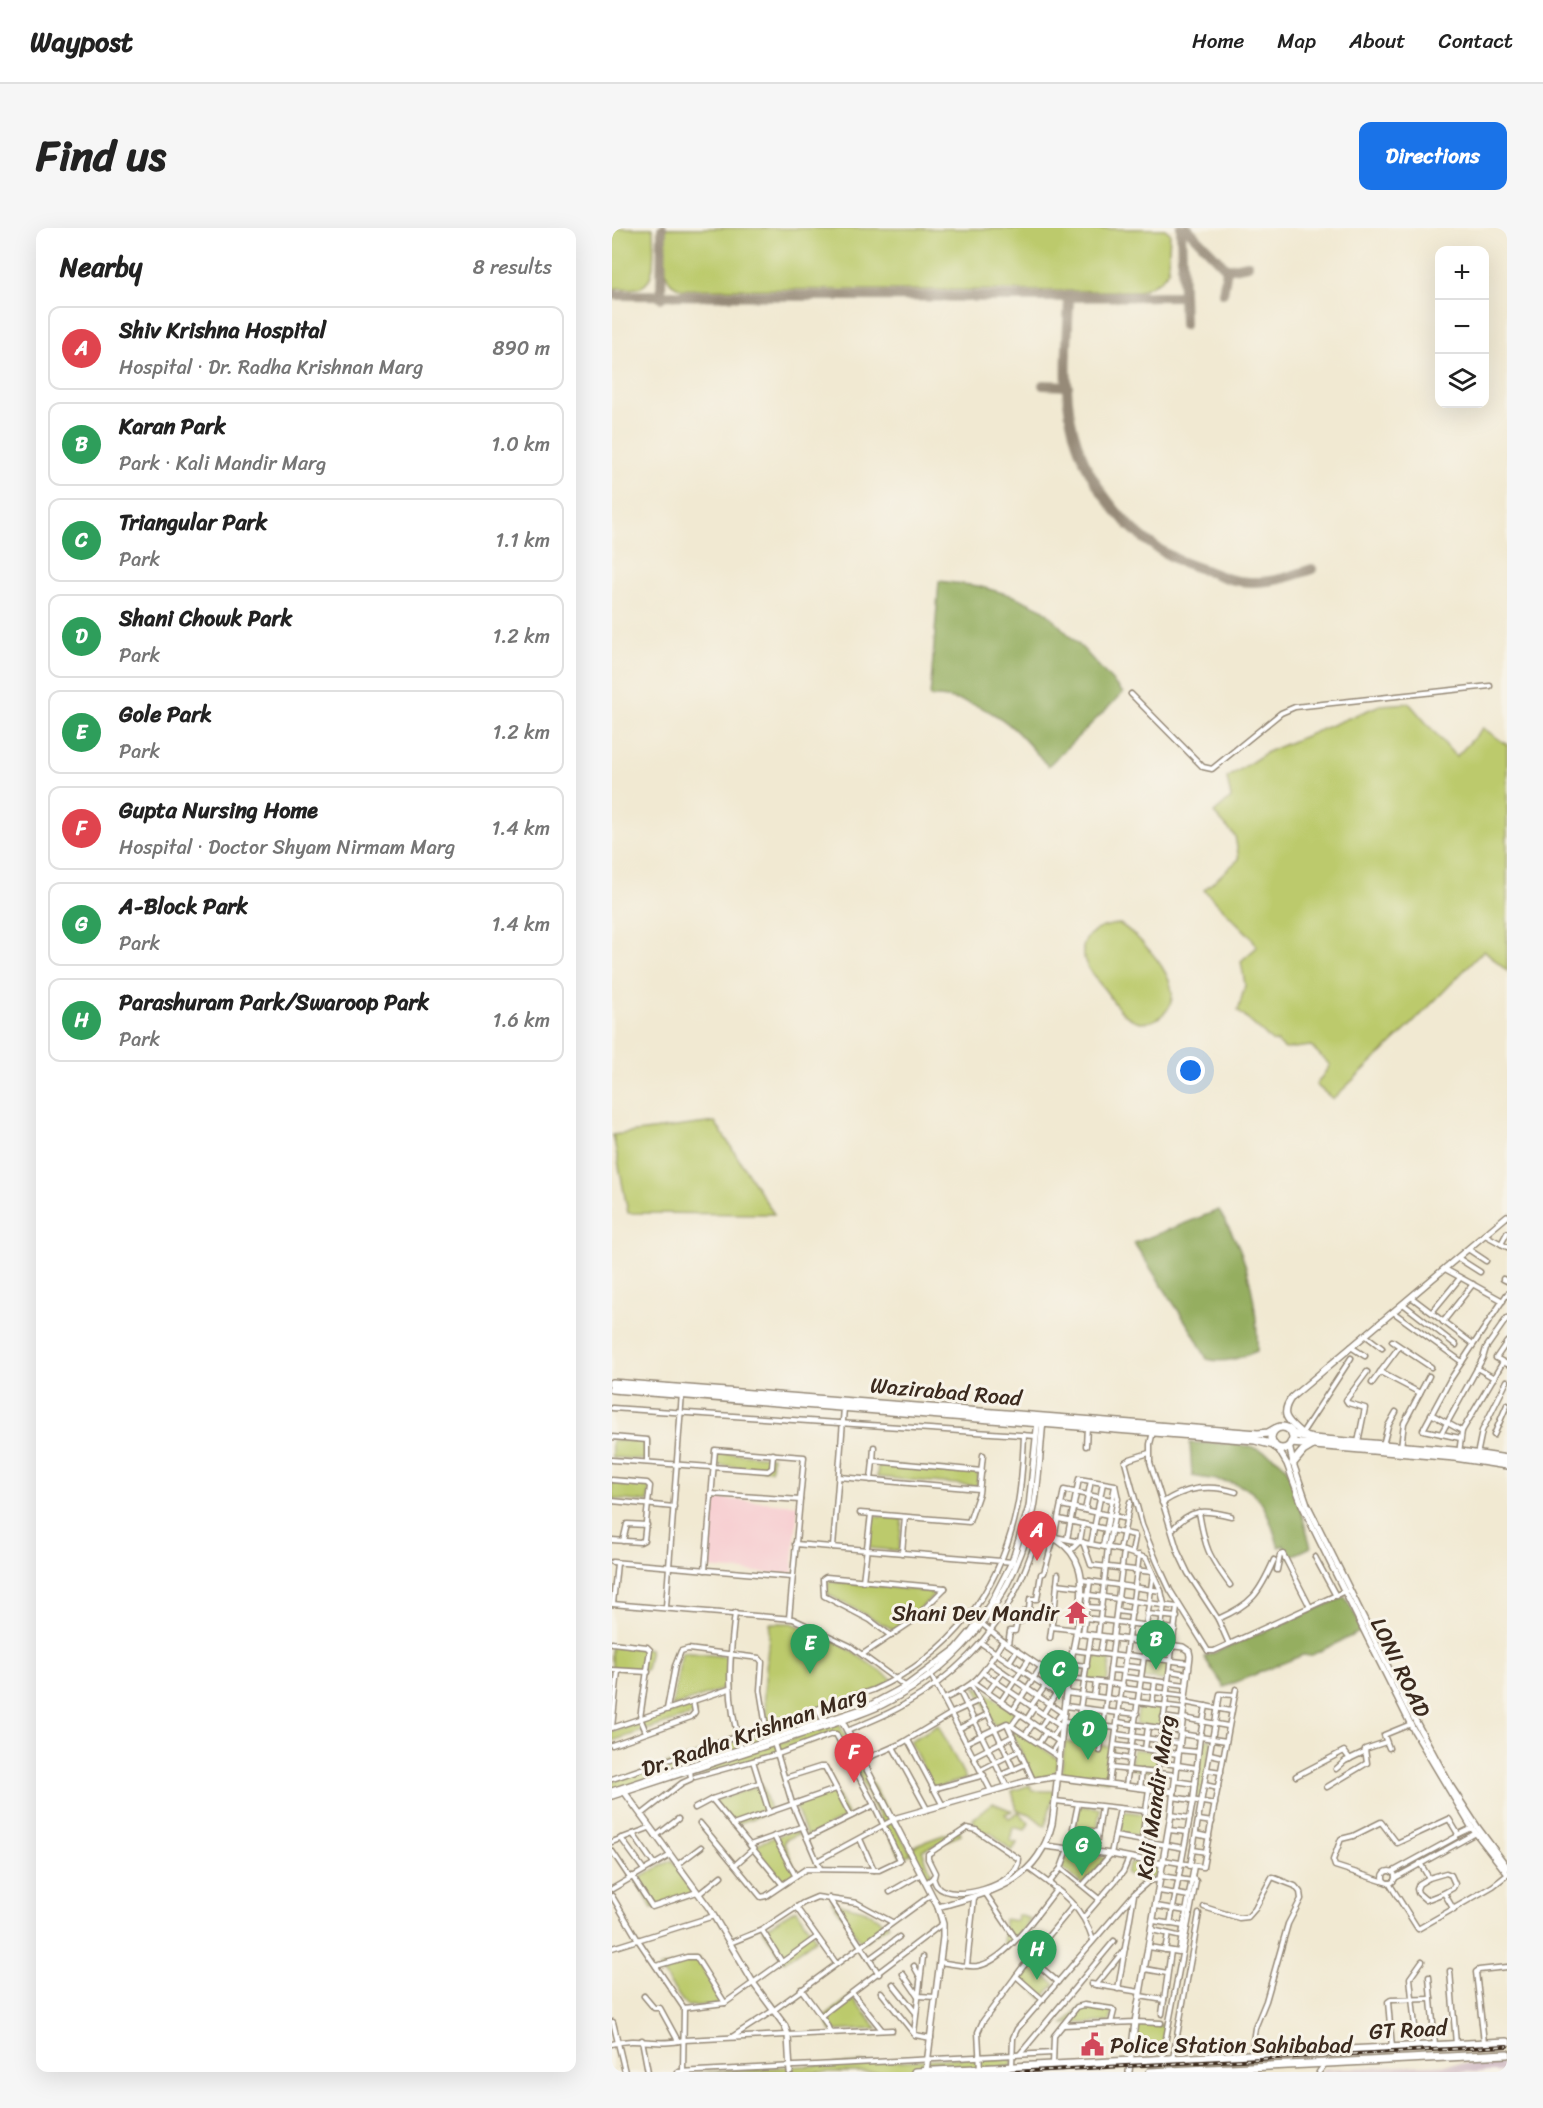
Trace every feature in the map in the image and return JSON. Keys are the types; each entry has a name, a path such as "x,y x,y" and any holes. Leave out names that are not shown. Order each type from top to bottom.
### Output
{"main road":[{"name":"Wazirabad Road","path":"612,1383 844,1408 1258,1434 1268,1433 1275,1429"},
{"name":"Wazirabad Road","path":"612,1389 682,1391 1041,1420 1255,1440 1276,1446"},
{"path":"1401,1449 1292,1434 1286,1428 1275,1429 1271,1437 1276,1446 1285,1448 1290,1444 1315,1444 1506,1459"},
{"path":"1290,1444 1292,1434"},
{"path":"1291,1465 1303,1451 1315,1444"},
{"path":"1458,1454 1506,1459"},
{"name":"GT Road","path":"915,2072 1507,2042"},
{"name":"GT Road","path":"1150,2072 1275,2069 1326,2063 1507,2054"}],"street":[{"path":"1131,694 1203,767 1212,769 1281,713 1294,707 1490,686"},
{"path":"1352,1358 1305,1436 1287,1419 1285,1411 1287,1404 1298,1391 1507,1215"},
{"path":"1501,1244 1507,1233"},
{"path":"1485,1235 1507,1247"},
{"path":"1468,1249 1486,1261"},
{"path":"1458,1258 1480,1272"},
{"path":"1445,1269 1503,1301"},
{"path":"1432,1312 1460,1278"},
{"path":"1443,1322 1473,1284"},
{"path":"1460,1438 1423,1430 1473,1344 1507,1294"},
{"path":"1411,1297 1473,1344"},
{"path":"1403,1304 1456,1344"},
{"path":"1393,1312 1462,1362"},
{"path":"1441,1434 1486,1347 1507,1318"},
{"path":"1365,1335 1382,1348"},
{"path":"1392,1341 1431,1367"},
{"path":"1458,1454 1462,1431 1505,1363 1496,1358 1507,1342"},
{"path":"1351,1347 1365,1356"},
{"path":"1372,1383 1399,1347"},
{"path":"1477,1368 1494,1378"},
{"path":"1358,1443 1365,1408 1348,1403 1346,1400 1367,1371"},
{"path":"1380,1372 1420,1393"},
{"path":"1401,1449 1404,1424 1429,1376"},
{"path":"1476,1455 1482,1431 1507,1381"},
{"path":"666,1607 682,1391"},
{"path":"1494,1435 1507,1405"},
{"path":"612,1408 1036,1436"},
{"path":"833,1548 844,1408"},
{"path":"1383,1445 1388,1426 1396,1412"},
{"path":"1431,1414 1462,1431"},
{"path":"1041,1420 1036,1436 1026,1529 1054,1537 1122,1550 1146,1558 1161,1591 1164,1604 1157,1659"},
{"name":"Dr. Radha Krishnan Marg","path":"612,1794 690,1770 883,1704 958,1652 981,1623 1008,1581 1015,1562 1035,1500 1041,1420"},
{"path":"1086,1446 1087,1426"},
{"path":"1153,1431 1149,1453 1151,1469 1178,1552 1188,1573 1218,1619 1229,1644"},
{"path":"612,1779 873,1690 896,1679 933,1654 961,1628 971,1615 1001,1561 1018,1508 1022,1483 1024,1435"},
{"path":"612,1437 647,1440 647,1462"},
{"path":"1290,1444 1291,1465"},
{"path":"1276,1446 1291,1465"},
{"path":"871,1480 874,1447"},
{"path":"705,1570 712,1468 716,1449 804,1457 789,1618"},
{"path":"1149,1453 1125,1462 1142,1526 1170,1590 1206,1650 1214,1651 1345,1592"},
{"path":"612,1460 770,1471 773,1454"},
{"path":"860,1512 969,1522 979,1489 983,1455"},
{"path":"873,1461 982,1471"},
{"name":"LONI ROAD","path":"1291,1465 1302,1506 1434,1758 1507,1874"},
{"path":"838,1478 979,1489"},
{"path":"1067,1539 1079,1479 1115,1485 1115,1500 1106,1547 1107,1567 1102,1608 1097,1636 1089,1653 1078,1723"},
{"path":"612,1480 649,1484 646,1538 643,1542 612,1540"},
{"path":"1085,1510 1091,1481"},
{"path":"1091,1544 1103,1483"},
{"path":"1162,1503 1173,1495 1190,1489 1213,1488 1236,1492"},
{"path":"944,1699 973,1684 1006,1643 1010,1631 1016,1631 1017,1622 1022,1622 1025,1611 1029,1610 1030,1599 1037,1599 1041,1574 1044,1573 1065,1490 1115,1500"},
{"path":"711,1494 800,1500"},
{"path":"612,1501 674,1507"},
{"path":"1100,1751 1122,1569 1124,1533 1130,1502"},
{"path":"1062,1505 1127,1519"},
{"path":"1172,1530 1184,1517 1199,1512 1231,1516"},
{"path":"1199,1512 1208,1553 1230,1585"},
{"path":"863,1582 871,1514"},
{"path":"902,1553 905,1517"},
{"path":"1059,1519 1135,1537 1132,1553"},
{"path":"623,1541 627,1524 647,1525"},
{"path":"1083,1524 1081,1542 1092,1565 1153,1573"},
{"path":"848,1731 901,1707 936,1684 981,1643 991,1632 1018,1587 1039,1532"},
{"name":"LONI ROAD","path":"1319,1535 1411,1724 1445,1785 1474,1830 1507,1867"},
{"path":"1054,1537 1070,1551 1077,1562 1082,1580 1078,1632"},
{"path":"1070,1551 1081,1542"},
{"path":"795,1545 1015,1562"},
{"path":"1277,1570 1280,1555 1283,1554 1310,1607"},
{"path":"1109,1784 1139,1555"},
{"path":"1315,1557 1336,1596"},
{"path":"1218,1619 1249,1602 1261,1588 1274,1560"},
{"path":"792,1577 614,1563 612,1604 789,1618 827,1634 863,1654 906,1686"},
{"path":"1126,1786 1137,1714 1144,1657 1145,1626 1153,1573"},
{"path":"1055,1604 1058,1574"},
{"path":"863,1654 891,1636 918,1616 945,1588 824,1578 822,1581 826,1597 879,1625 891,1636"},
{"path":"1082,1580 1161,1591"},
{"path":"938,1907 974,1898 1008,1885 1028,1868 1046,1846 1055,1801 1066,1682 1078,1632 1085,1618 1090,1581"},
{"path":"1057,1584 1088,1594 1178,1607 1157,1773 1146,1811 1142,1840"},
{"path":"1086,1607 1102,1608"},
{"path":"1117,1611 1132,1612"},
{"path":"735,1613 730,1653 729,1689 741,1748"},
{"path":"1147,1614 1177,1617"},
{"path":"971,1615 1006,1643 1066,1682 1085,1680 1108,1683 1166,1694 1184,1702 1231,1711"},
{"path":"1050,1638 1053,1616"},
{"path":"1085,1618 1175,1629"},
{"path":"1052,1627 1097,1636 1173,1646 1187,1649 1190,1656 1189,1663 1073,1650"},
{"path":"1097,1636 1100,1654"},
{"path":"612,1643 649,1648 651,1652 640,1718 646,1732"},
{"path":"981,1643 1057,1694"},
{"path":"667,1709 673,1672 681,1652 688,1649 730,1653 761,1660 760,1690 769,1726 792,1803 820,1868"},
{"path":"1010,1661 1017,1650"},
{"path":"1000,1701 1029,1659"},
{"path":"990,1663 1064,1711 1081,1708 1137,1714"},
{"name":"Kali Mandir Marg","path":"1129,2072 1135,2022 1169,1830 1189,1663"},
{"path":"1070,1664 1087,1666"},
{"path":"1013,1710 1041,1667"},
{"path":"1110,1670 1142,1668"},
{"path":"612,1670 648,1672"},
{"path":"618,1671 612,1727 729,1689"},
{"path":"1170,1671 1187,1674"},
{"path":"790,2070 788,2035 785,2026 754,1984 714,1916 623,1790 741,1748 775,1740 824,1722 841,1719 882,1701 929,1672 991,1791"},
{"path":"988,1692 1003,1672"},
{"path":"983,1673 1045,1716 1062,1725 1078,1723 1117,1728"},
{"path":"1027,1719 1038,1696 1053,1674"},
{"path":"1124,1677 1186,1685"},
{"path":"1152,1704 1155,1681"},
{"path":"1040,1728 1050,1704 1066,1682"},
{"path":"1094,1696 1096,1682"},
{"path":"973,1684 1060,1742"},
{"path":"973,1684 1014,1770"},
{"path":"1046,1846 1203,1868 1236,1689"},
{"path":"960,1692 976,1720 1007,1787"},
{"path":"1149,1947 1179,1952 1192,1880 1193,1850 1221,1692 1235,1695"},
{"path":"1066,1693 1165,1705 1184,1702"},
{"path":"862,1760 908,1740 952,1713 980,1700"},
{"path":"612,1744 693,1716 695,1712 693,1701"},
{"path":"1170,1924 1193,1801 1206,1706"},
{"path":"818,1710 824,1722"},
{"path":"1090,1725 1092,1710"},
{"path":"1055,1722 1064,1711"},
{"path":"960,1728 988,1714"},
{"path":"1012,1725 1020,1714"},
{"path":"1164,1717 1228,1726"},
{"path":"841,1719 932,1894 943,1924 926,2072"},
{"path":"1118,1722 1226,1742"},
{"path":"967,1742 1007,1723 1059,1758"},
{"path":"1007,1723 1034,1780"},
{"path":"1026,1734 1033,1724"},
{"path":"1389,1748 1384,1735 1411,1724"},
{"path":"1052,1737 1062,1725"},
{"path":"1145,1749 1148,1727"},
{"path":"1039,1743 1046,1732"},
{"path":"695,1777 778,1754 836,1734 900,1860 883,1869 874,1870 806,1869 761,1897 700,1823"},
{"path":"1116,1734 1179,1743"},
{"path":"974,1756 1013,1736"},
{"path":"908,1740 942,1804"},
{"path":"1052,1752 1060,1742"},
{"path":"1336,1769 1366,1749 1386,1742"},
{"path":"1115,1746 1198,1752"},
{"path":"893,1747 927,1809"},
{"path":"981,1770 1020,1750"},
{"path":"1296,1776 1344,1751 1350,1759"},
{"path":"1327,1787 1367,1763 1364,1752"},
{"path":"1210,1754 1223,1757"},
{"path":"1113,1756 1130,1759"},
{"path":"753,1761 769,1812"},
{"path":"1158,1762 1197,1768"},
{"path":"1002,1775 1026,1764"},
{"path":"785,1778 822,1766 826,1769 851,1816"},
{"path":"1112,1768 1157,1773 1195,1784"},
{"path":"641,1815 682,1783 691,1779 690,1770"},
{"path":"1208,1770 1221,1772"},
{"path":"1140,1788 1142,1772"},
{"path":"933,1789 984,1776"},
{"path":"817,1861 894,1819 1034,1780 1057,1777 1152,1789 1193,1801 1215,1804"},
{"path":"695,1808 712,1799 759,1784"},
{"path":"1205,1785 1218,1788"},
{"path":"733,1825 836,1789"},
{"path":"712,1799 782,1884"},
{"path":"1055,1801 1102,1808 1146,1811"},
{"path":"1078,1804 1073,1828 1098,1832"},
{"path":"807,1838 874,1805"},
{"path":"1095,1852 1102,1808"},
{"path":"1083,1885 1111,1854 1120,1809"},
{"path":"1171,1815 1190,1818"},
{"path":"656,1837 678,1819"},
{"path":"1449,1819 1460,1837 1395,1878 1393,1882 1335,1866 1333,1860 1341,1839 1353,1836 1381,1822 1397,1843 1449,1819"},
{"path":"1199,1820 1212,1822"},
{"path":"735,1865 751,1847 801,1827"},
{"path":"612,1842 649,1828"},
{"path":"926,1883 935,1873 927,1858 928,1854 967,1828 976,1830 1019,1858 1019,1863 1013,1873 1003,1882 967,1893 947,1892 937,1886 933,1877"},
{"path":"1169,1830 1187,1832"},
{"path":"1474,1830 1384,1874 1416,1929 1454,1910 1493,1886 1507,1874"},
{"path":"633,1834 654,1864"},
{"path":"1196,1834 1209,1837"},
{"path":"774,1836 795,1875"},
{"path":"1115,1836 1184,1848"},
{"path":"621,1838 644,1870"},
{"path":"860,1839 874,1870"},
{"path":"677,1865 701,1847"},
{"path":"1048,1883 1062,1868 1068,1849"},
{"path":"1193,1850 1206,1852"},
{"path":"612,1851 652,1908 698,1893 721,1876"},
{"path":"612,1889 669,1856"},
{"path":"1497,1858 1507,1857"},
{"path":"1084,1917 1123,1872 1129,1858"},
{"path":"1420,1863 1429,1878"},
{"path":"1028,1868 1057,1889 1074,1905 1084,1917 1094,1941"},
{"path":"1062,1868 1100,1899"},
{"path":"1392,1872 1395,1878"},
{"path":"1446,1873 1451,1875 1455,1884 1453,1888 1444,1893 1426,1900 1421,1898 1417,1889 1419,1884 1429,1878 1446,1873"},
{"path":"890,1892 922,1874"},
{"path":"1012,2067 1014,2033 1134,1894 1149,1881 1161,1877 1196,1881 1162,2059"},
{"path":"1204,1907 1246,1918 1252,1913 1272,1877 1295,1886 1300,1892 1301,1899 1288,1924 1266,2001 1255,2028 1251,2055"},
{"path":"940,1962 967,1966 988,1963 1016,1939 1057,1889"},
{"path":"1159,1891 1189,1896"},
{"path":"1444,1893 1454,1910"},
{"path":"732,2037 774,2010 932,1894"},
{"path":"986,1894 1016,1939"},
{"path":"1118,1989 1134,1894"},
{"path":"612,1896 638,1940 684,2008 683,2072"},
{"path":"730,1943 762,1930 812,1898 850,1901 892,1922"},
{"path":"829,1898 879,1974"},
{"path":"967,1966 974,1898"},
{"path":"980,2068 979,2030 1016,1976 1074,1905"},
{"path":"1156,1906 1186,1911"},
{"path":"796,1908 836,1964"},
{"path":"1173,2059 1199,1914"},
{"path":"612,1948 714,1916"},
{"path":"1154,1921 1184,1926"},
{"path":"821,2016 943,1924"},
{"path":"762,1930 782,1962"},
{"path":"1152,1930 1182,1936"},
{"path":"1165,1950 1168,1934"},
{"path":"684,2008 725,2003 817,1937"},
{"path":"869,1959 899,1937"},
{"path":"1019,2054 1114,1941"},
{"path":"1126,1948 1094,1984 1164,2000"},
{"path":"1162,2014 1171,1950"},
{"path":"656,1966 687,1957 696,1957 725,2003"},
{"path":"914,2033 923,1957"},
{"path":"1030,1958 1058,1982"},
{"path":"1417,2047 1410,1976 1422,1961"},
{"path":"914,1966 921,1977"},
{"path":"1484,2043 1476,1972 1507,1967"},
{"path":"1145,1969 1167,1972"},
{"path":"1450,1971 1456,2044"},
{"path":"903,1974 918,1996"},
{"path":"1016,1976 1043,2000"},
{"path":"1428,1977 1435,2046"},
{"path":"893,1984 916,2014"},
{"path":"801,1989 830,2032"},
{"path":"881,1992 917,2036 931,2038"},
{"path":"852,1994 882,2030"},
{"path":"644,1996 654,2008 660,2008 678,2041"},
{"path":"918,1996 935,1997"},
{"path":"1393,2048 1388,2002 1431,1999"},
{"path":"1053,2065 1053,2038 1077,2007 1081,2005 1112,2009 1114,2012 1111,2023"},
{"path":"613,2022 625,2072"},
{"path":"1062,2025 1161,2023"},
{"path":"612,2044 642,2040 653,2044 732,2037 892,2030"},
{"path":"642,2040 648,2072"},
{"path":"678,2072 790,2070 1053,2053"},
{"path":"1274,2054 1275,2069"},
{"path":"1319,2072 1326,2063"}],"shaded area":[{"path":"714,1498 798,1505 792,1575 707,1568"},
{"path":"1507,2062 1506,2072 1320,2072 1323,2069"}],"green space":[{"path":"612,228 653,228 652,270 650,277 641,287 612,288"},
{"path":"666,228 1165,229 1170,233 1168,268 1170,269 1160,281 1140,291 682,289 672,285 666,271"},
{"path":"939,581 978,586 1014,596 1044,610 1123,693 1048,766 1018,733 997,716 965,702 930,697"},
{"path":"1409,703 1456,757 1483,728 1507,745 1507,971 1484,950 1410,1026 1333,1099 1316,1085 1330,1065 1311,1046 1285,1049 1272,1041 1238,1011 1245,985 1241,961 1257,947 1250,936 1204,890 1239,859 1235,836 1214,813 1231,798 1227,778 1267,752 1380,705"},
{"path":"1120,924 1151,953 1169,979 1172,993 1170,1005 1156,1019 1137,1021 1122,1012 1088,968 1084,958 1085,942 1094,931"},
{"path":"715,1122 774,1214 628,1213 613,1135"},
{"path":"1219,1210 1245,1264 1254,1301 1257,1339 1257,1351 1226,1361 1207,1359 1193,1333 1134,1243"},
{"path":"612,1440 648,1442 646,1460 612,1457"},
{"path":"1190,1443 1241,1445 1254,1448 1265,1452 1286,1467 1311,1547 1288,1558 1284,1545 1279,1547 1267,1513 1255,1495 1234,1483 1192,1476"},
{"path":"717,1452 772,1457 771,1470 716,1465"},
{"path":"878,1464 978,1473 977,1486 877,1477"},
{"path":"612,1482 650,1485 648,1502 612,1499"},
{"path":"873,1516 902,1519 899,1551 869,1548"},
{"path":"828,1581 936,1592 916,1613 894,1630 827,1594"},
{"path":"1345,1597 1364,1630 1310,1656 1303,1655 1224,1687 1204,1657"},
{"path":"770,1623 792,1623 841,1644 893,1680 874,1691 768,1727 764,1692"},
{"path":"612,1646 650,1649 646,1670 612,1668"},
{"path":"682,1652 729,1657 726,1688 672,1707"},
{"path":"1090,1654 1111,1656 1107,1682 1086,1679"},
{"path":"1145,1658 1170,1662 1168,1681 1142,1678"},
{"path":"975,1685 1018,1714 1012,1723 1006,1722 995,1726"},
{"path":"1139,1704 1164,1708 1162,1727 1136,1724"},
{"path":"694,1705 696,1714 612,1741 612,1732"},
{"path":"820,1715 823,1723 612,1794 612,1781"},
{"path":"839,1724 911,1854 901,1858 837,1734 694,1778 691,1771"},
{"path":"938,1725 966,1779 933,1788 910,1741"},
{"path":"1009,1725 1058,1759 1056,1774 1034,1780"},
{"path":"1201,1739 1212,1740 1202,1798 1196,1797"},
{"path":"1065,1742 1113,1747 1108,1781 1061,1775"},
{"path":"1133,1749 1159,1752 1156,1772 1130,1769"},
{"path":"762,1785 771,1812 733,1825 713,1801"},
{"path":"1030,1785 1032,1791 1055,1791 1045,1826 1030,1814 1017,1810 1012,1791"},
{"path":"835,1791 848,1816 807,1837 795,1804"},
{"path":"993,1803 1012,1811 1005,1814 1009,1818 1019,1812 1029,1823 1025,1830 1013,1827 1010,1841 1017,1843 1012,1851 990,1832 981,1836 973,1819"},
{"path":"1079,1806 1100,1808 1097,1831 1076,1828"},
{"path":"1123,1811 1144,1814 1141,1836 1120,1834"},
{"path":"959,1829 961,1835 922,1850 933,1878 927,1881 910,1849"},
{"path":"794,1830 798,1834 785,1840 784,1843 799,1872 783,1883 751,1846"},
{"path":"1068,1852 1106,1858 1083,1885 1062,1867"},
{"path":"672,1860 694,1894 652,1908 636,1880"},
{"path":"1144,1861 1159,1869 1154,1878 1148,1877 1139,1883 1126,1873 1130,1863"},
{"path":"832,1902 864,1910 889,1925 862,1943"},
{"path":"796,1909 816,1939 784,1962 763,1930"},
{"path":"1018,1915 1031,1919 1016,1939 1003,1950 1004,1919 1017,1921"},
{"path":"698,1958 722,2005 686,2006 659,1968"},
{"path":"1030,1962 1055,1984 1042,1998 1019,1976"},
{"path":"851,1996 878,2029 831,2031 825,2017"},
{"path":"1081,2007 1113,2011 1110,2022 1064,2024"},
{"path":"1138,2024 1164,2025 1166,2054 1135,2055"},
{"path":"1012,2055 1012,2067 918,2072 695,2072"}],"taxiway":[{"path":"661,298 662,228"},
{"path":"1181,228 1184,325"},
{"path":"1187,228 1227,269"},
{"path":"1223,293 1227,269 1248,265"},
{"path":"612,295 1182,296"},
{"path":"1069,297 1067,375 1071,421 1085,463 1108,502 1123,519 1157,548 1176,559 1231,579 1258,582 1274,580 1312,569"},
{"path":"1043,385 1068,386"}],"railway":[{"path":"1011,2072 1507,2046"}],"place":[{"name":"Shiv Krishna Hospital","path":"1037,1561"},
{"name":"Shani Dev Mandir","path":"1077,1613"},
{"name":"Karan Park","path":"1156,1670"},
{"name":"Gole Park","path":"810,1674"},
{"name":"Triangular Park","path":"1059,1700"},
{"name":"Shani Chowk Park","path":"1088,1760"},
{"name":"Gupta Nursing Home","path":"854,1783"},
{"name":"A-Block Park","path":"1082,1876"},
{"name":"Parashuram Park/Swaroop Park","path":"1037,1980"},
{"name":"Police Station Sahibabad","path":"1092,2045"}]}
